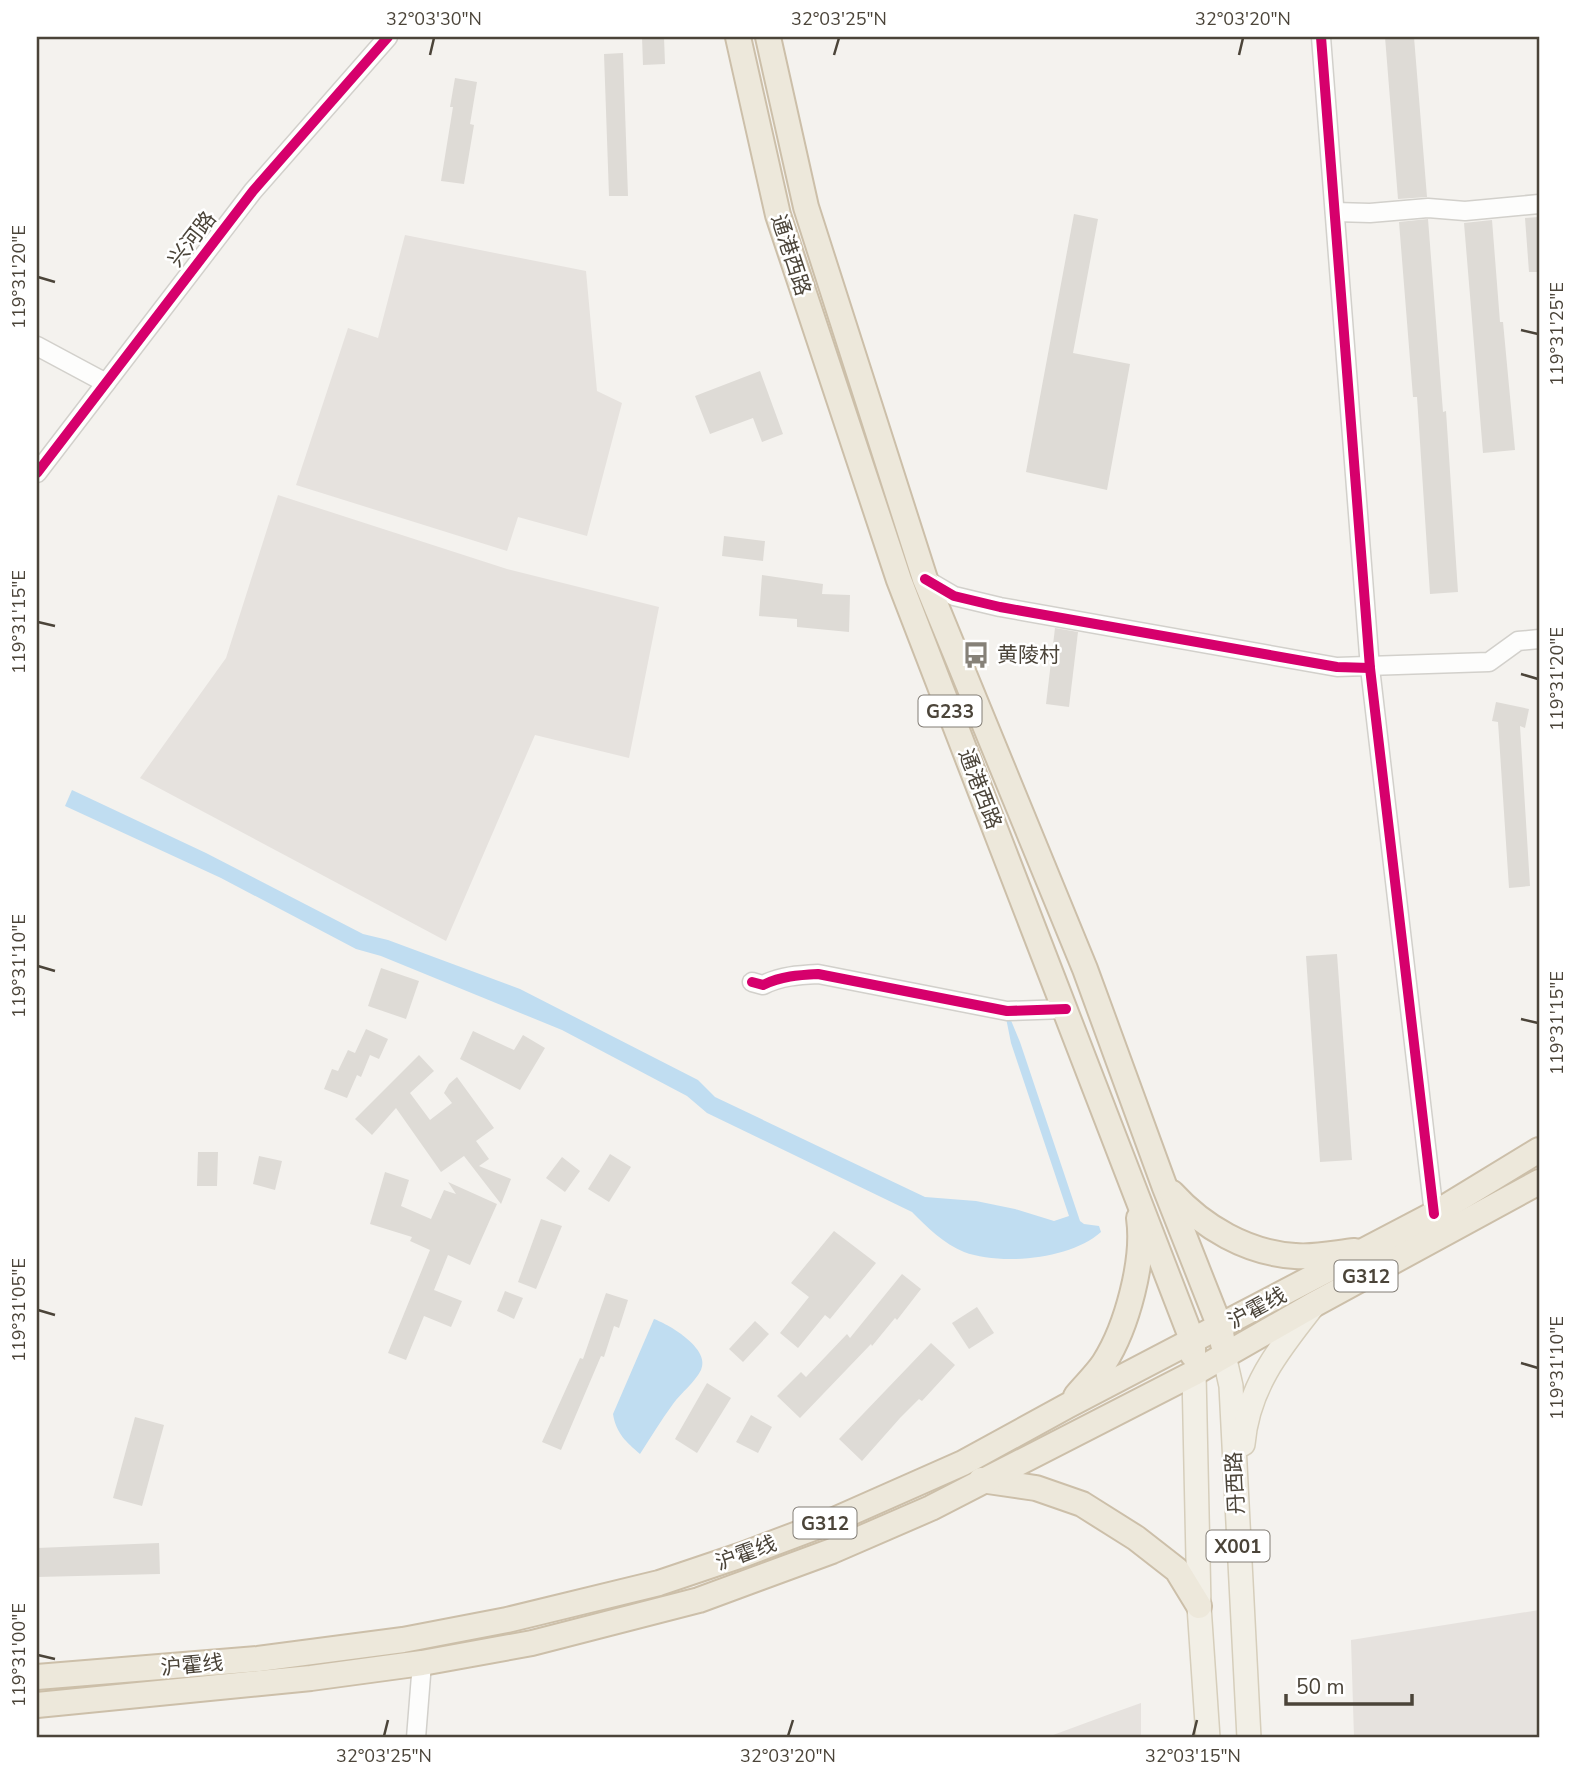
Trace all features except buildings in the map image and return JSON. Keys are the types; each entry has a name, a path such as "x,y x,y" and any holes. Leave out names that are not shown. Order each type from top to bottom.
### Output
{"highway":[{"name":"通港西路","path":"738,37 778,215 895,568 1192,1342 1194,1373"},
{"name":"通港西路","path":"768,37 806,207 925,579 1085,969 1220,1328 1224,1355"},
{"name":"沪霍线","path":"37,1677 258,1659 403,1640 507,1620 659,1583 742,1555 832,1521 963,1463 1067,1405 1220,1328 1434,1214 1539,1150"},
{"name":"沪霍线","path":"37,1705 311,1678 422,1663 532,1643 699,1600 832,1551 931,1508 1194,1373 1539,1182"},
{"path":"1164,1185 1192,1215 1241,1243 1296,1256 1366,1250"},
{"path":"1067,1405 1103,1364 1124,1316 1139,1251 1141,1227 1136,1193"},
{"path":"981,1480 1036,1488 1082,1504 1136,1538 1177,1570 1199,1606"}],"main road":[{"path":"1236,1517 1245,1422 1264,1372 1313,1305"},
{"name":"丹西路","path":"1224,1355 1231,1386 1249,1738"},
{"name":"丹西路","path":"1194,1373 1199,1606 1208,1738"}],"street":[{"name":"兴河路","path":"37,473 253,191 388,37"},
{"path":"1321,37 1370,668 1434,1214"},
{"path":"1335,212 1370,213 1427,208 1465,211 1539,204"},
{"path":"37,345 106,383"},
{"path":"925,579 954,596 1000,607 1337,667 1489,662 1518,641 1539,639"},
{"path":"752,982 763,985 794,975 818,974 1007,1011 1066,1009"},
{"path":"416,1738 422,1663"}],"shaded area":[{"path":"405,235 586,271 597,391 622,403 587,536 518,517 507,551 296,485 348,328 378,338"},
{"path":"278,495 507,569 659,607 629,758 535,735 446,941 140,778 226,658"},
{"path":"1539,1610 1539,1738 1354,1738 1351,1640"},
{"path":"1141,1703 1141,1738 1045,1738 1110,1714"}],"water":[{"path":"72,790 206,853 363,934 388,940 520,989 698,1080 715,1097 925,1197 976,1201 1054,1221 1069,1216 1011,1043 1006,1018 1010,1018 1080,1221 1099,1226 1101,1232 1072,1248 1036,1257 997,1259 957,1249 912,1212 707,1113 687,1096 562,1030 381,956 356,949 221,878 65,806"},
{"path":"654,1319 670,1327 695,1346 703,1362 701,1370 673,1404 640,1454 622,1437 613,1414"}],"cycle path":[{"path":"37,473 253,191 388,37"},
{"path":"1321,37 1370,668 1434,1214"},
{"path":"925,579 954,596 1000,607 1337,667 1370,668"},
{"path":"752,982 763,985 783,978 818,974 1007,1011 1066,1009"}],"place":[{"name":"黄陵村","path":"976,655"}]}
